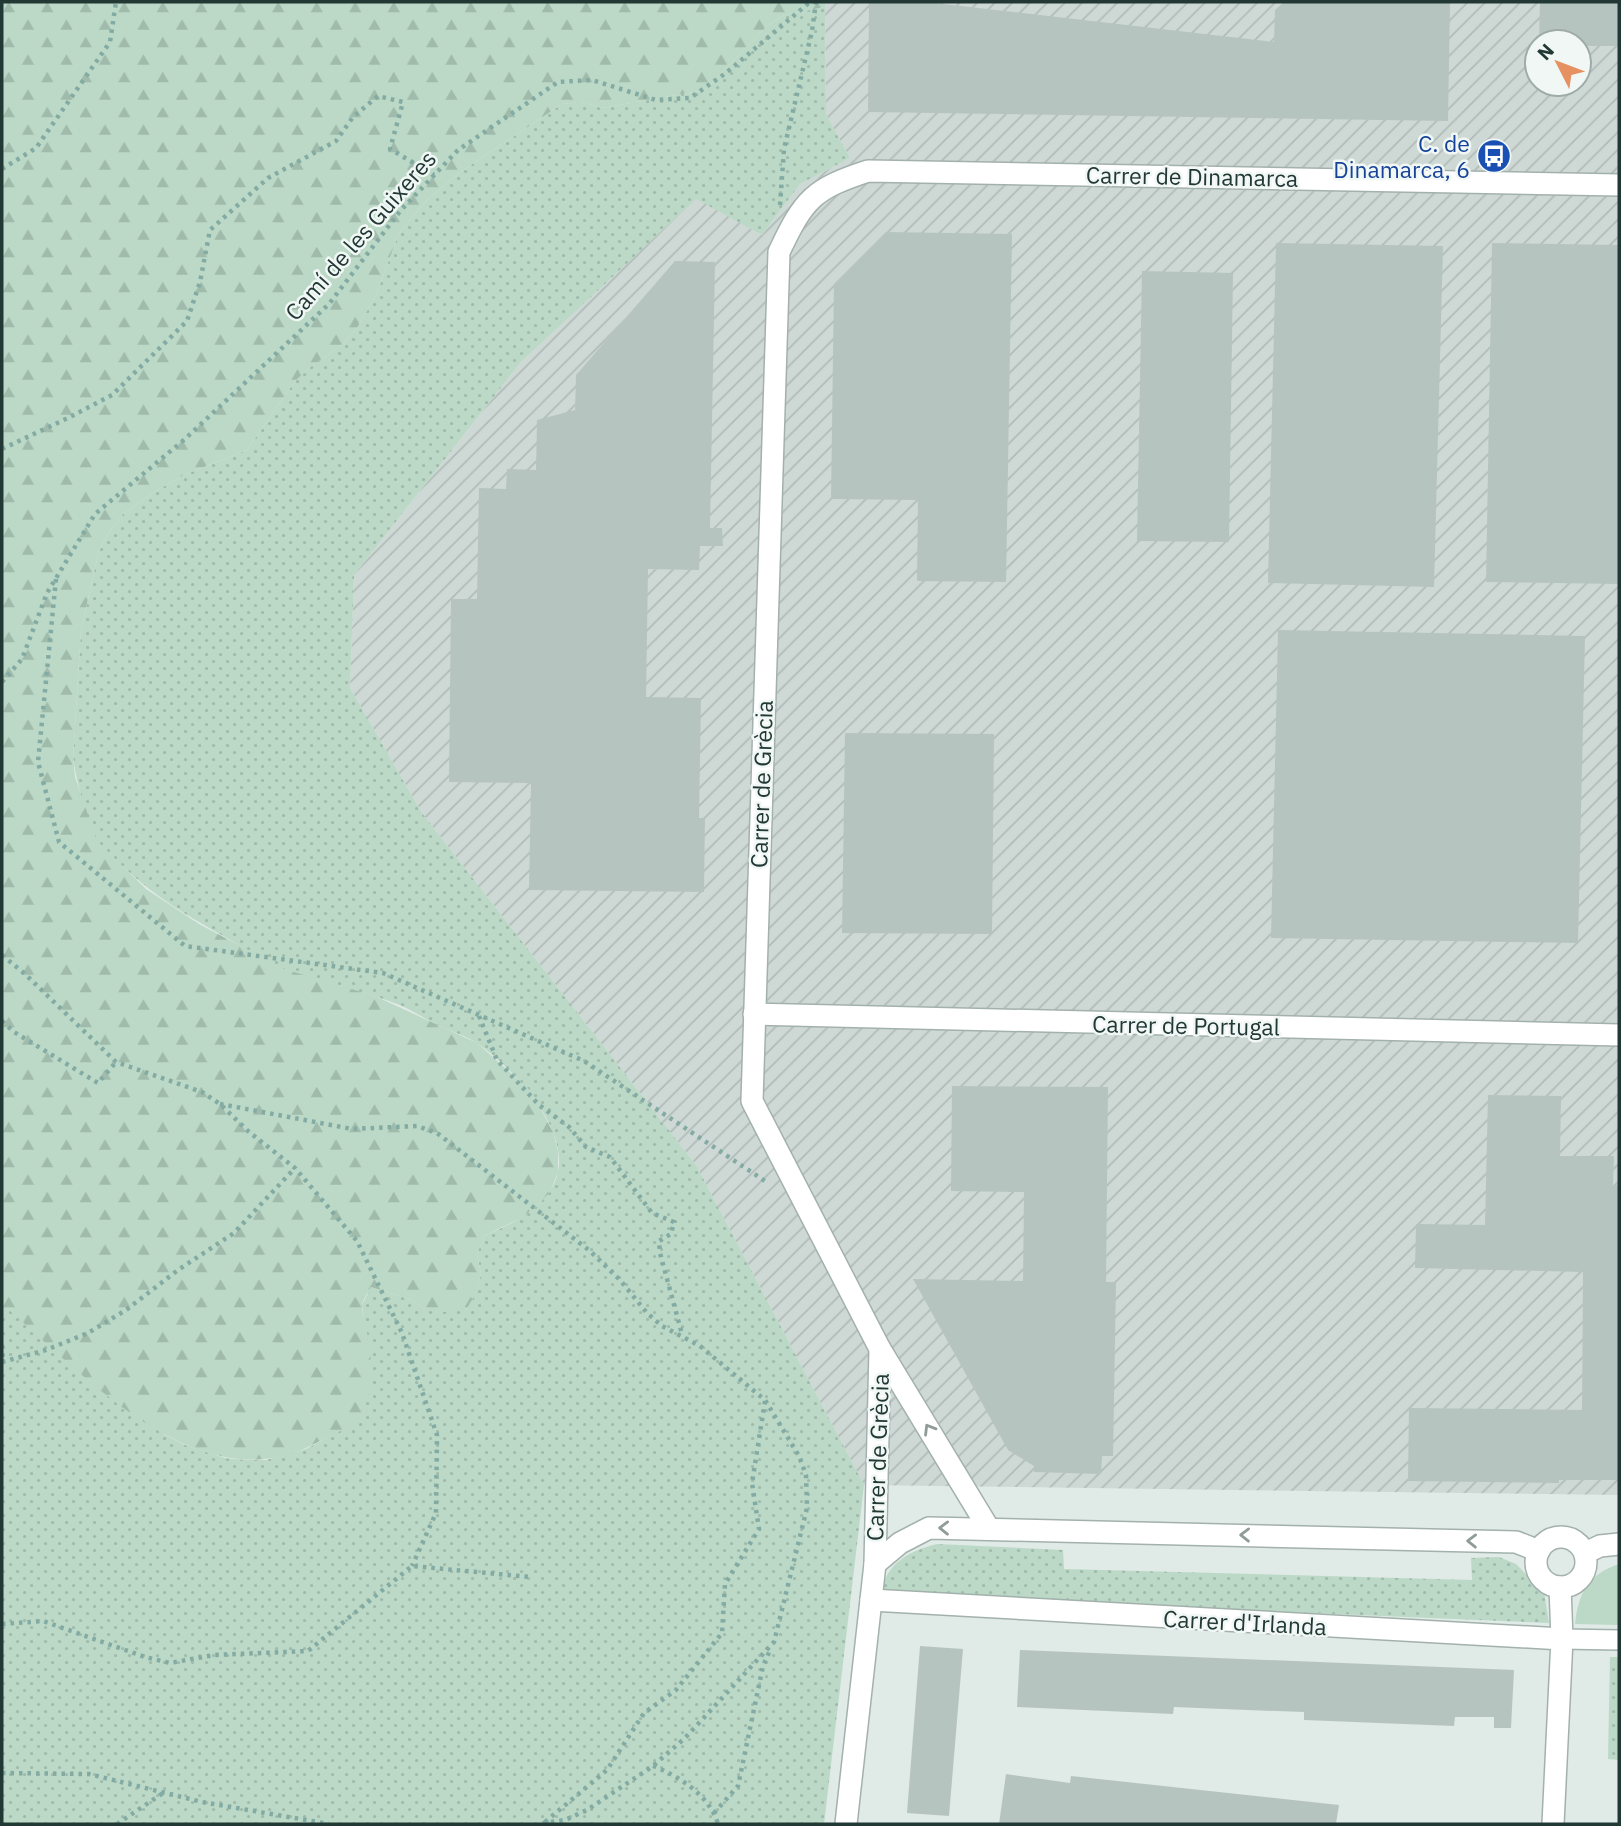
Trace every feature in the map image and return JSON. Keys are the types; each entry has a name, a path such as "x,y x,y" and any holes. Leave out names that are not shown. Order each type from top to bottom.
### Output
{"street":[{"name":"Carrer de Dinamarca","path":"812,197 833,183 868,171 1619,185"},
{"name":"Carrer de Grècia","path":"812,197 794,218 779,252 751,1101 880,1349 989,1529"},
{"name":"Carrer de Portugal","path":"754,1014 1619,1035"},
{"name":"Carrer de Grècia","path":"846,1824 874,1564 880,1349"},
{"path":"874,1564 900,1543 929,1528 1516,1542 1539,1551"},
{"path":"1561,1537 1574,1540 1585,1553 1586,1569 1580,1579 1571,1585 1560,1587 1541,1577 1536,1562 1539,1551 1548,1541 1561,1537"},
{"path":"1585,1553 1600,1546 1619,1544"},
{"path":"1553,1824 1562,1639 1560,1587"},
{"name":"Carrer d'Irlanda","path":"871,1601 1619,1640"}],"path":[{"path":"2,169 36,148 110,42 116,2"},
{"name":"Camí de les Guixeres","path":"2,682 22,659 47,593 95,514 185,439 329,304 401,210 458,150 558,82 592,80 656,100 690,98 726,73 810,2"},
{"path":"788,232 779,202 784,149 812,31 816,2"},
{"path":"2,449 112,395 187,321 200,282 210,230 268,178 336,141 353,117 378,96 403,102 390,149 434,175"},
{"path":"56,578 38,762 59,842 185,946 383,973 584,1060 773,1186"},
{"path":"2,955 116,1062 202,1092 295,1168 357,1241 402,1333 437,1435 436,1513 412,1566 308,1651 214,1655 170,1663 145,1657 43,1621 2,1624"},
{"path":"478,1014 497,1060 539,1105 569,1127 586,1147 610,1157 652,1213 674,1222 671,1234 659,1241 682,1335"},
{"path":"2,1021 23,1038 98,1083 116,1062"},
{"path":"220,1104 352,1129 417,1126 437,1133 590,1251 620,1280 647,1313 663,1326 700,1346 765,1400 799,1456 806,1475 807,1507 774,1642 763,1666 738,1786 714,1813"},
{"path":"2,1345 2,1362 46,1350 88,1333 126,1310 178,1270 234,1233 295,1168"},
{"path":"541,1824 607,1769 644,1713 676,1690 722,1633 724,1584 759,1529 752,1483 765,1400"},
{"path":"412,1566 530,1577"},
{"path":"541,1824 565,1819 587,1810 653,1766 693,1730 774,1642"},
{"path":"653,1766 671,1773 697,1793 714,1813 718,1824"},
{"path":"2,1773 89,1774 202,1802 329,1824"},
{"path":"117,1824 164,1792"}],"shaded area":[{"path":"825,2 1619,2 1619,1495 864,1485 696,1165 422,813 350,688 354,575 521,362 696,198 762,235 800,184 850,158 826,114"}],"green space":[{"path":"2,2 825,2 825,7 784,15 767,26 705,90 602,108 582,102 562,104 459,173 427,200 399,233 376,295 357,328 343,344 295,381 247,450 186,474 154,492 123,514 99,550 81,630 73,757 75,777 97,841 146,889 199,924 284,969 375,996 477,1043 531,1091 553,1132 558,1151 558,1172 550,1192 521,1218 484,1236 477,1254 481,1274 476,1293 466,1310 445,1312 425,1308 409,1299 371,1287 362,1306 370,1349 371,1373 365,1406 350,1425 314,1444 272,1458 229,1458 188,1446 148,1424 109,1397 8,1309 2,1311"},
{"path":"825,7 826,114 850,158 800,184 762,235 696,199 521,362 354,575 350,688 422,813 696,1165 864,1485 824,1824 2,1824 2,1311 8,1309 165,1435 185,1445 225,1458 266,1460 306,1449 341,1430 371,1372 362,1305 371,1287 409,1299 425,1308 466,1310 476,1292 481,1274 477,1254 484,1236 536,1207 549,1192 558,1173 558,1152 552,1130 541,1109 510,1071 478,1044 397,1004 300,975 262,959 158,895 98,843 86,815 73,757 81,630 99,550 123,514 154,492 186,474 247,450 295,381 343,344 357,328 376,295 399,233 427,200 459,173 562,104 582,102 602,108 705,90 767,26 784,15"},
{"path":"937,1544 1063,1550 1064,1569 1472,1580 1471,1558 1499,1557 1516,1564 1544,1592 1549,1623 882,1595 887,1575 900,1560"},
{"path":"1619,1564 1619,1625 1575,1624 1579,1603 1587,1586 1600,1573"},
{"path":"1610,1657 1619,1657 1619,1760 1608,1759"}],"building":[{"path":"869,2 926,2 1274,42 1275,10 1284,2 1450,2 1448,121 868,112"},
{"path":"1540,2 1619,2 1619,46 1593,46 1593,28 1539,28"},
{"path":"886,232 1012,234 1006,582 917,581 918,500 831,499 834,284"},
{"path":"1276,243 1443,246 1434,587 1268,583"},
{"path":"1492,243 1619,245 1619,584 1486,582"},
{"path":"675,261 715,262 710,528 722,528 723,546 700,546 699,570 648,569 646,697 701,698 699,818 705,818 704,892 529,890 531,783 449,782 451,599 477,599 479,488 506,489 507,469 536,470 537,420 575,410 576,375"},
{"path":"1142,271 1233,273 1229,542 1137,541"},
{"path":"1278,630 1585,636 1578,943 1271,938"},
{"path":"845,733 994,734 992,934 842,933"},
{"path":"952,1086 1108,1087 1106,1282 1116,1282 1113,1456 1102,1456 1101,1474 1034,1472 1034,1466 1008,1450 913,1279 1023,1281 1024,1192 951,1191"},
{"path":"1488,1095 1561,1096 1560,1156 1614,1156 1613,1185 1619,1185 1619,1480 1559,1480 1559,1483 1408,1481 1409,1408 1582,1410 1583,1272 1415,1268 1416,1224 1485,1225"},
{"path":"920,1646 963,1649 949,1816 907,1813"},
{"path":"1020,1650 1514,1670 1511,1728 1494,1728 1494,1717 1455,1717 1454,1726 1304,1720 1304,1712 1174,1707 1173,1714 1017,1707"},
{"path":"1006,1774 1070,1783 1071,1776 1339,1805 1336,1824 999,1824"}],"place":[{"name":"C. de Dinamarca, 6","path":"1494,156"}]}
